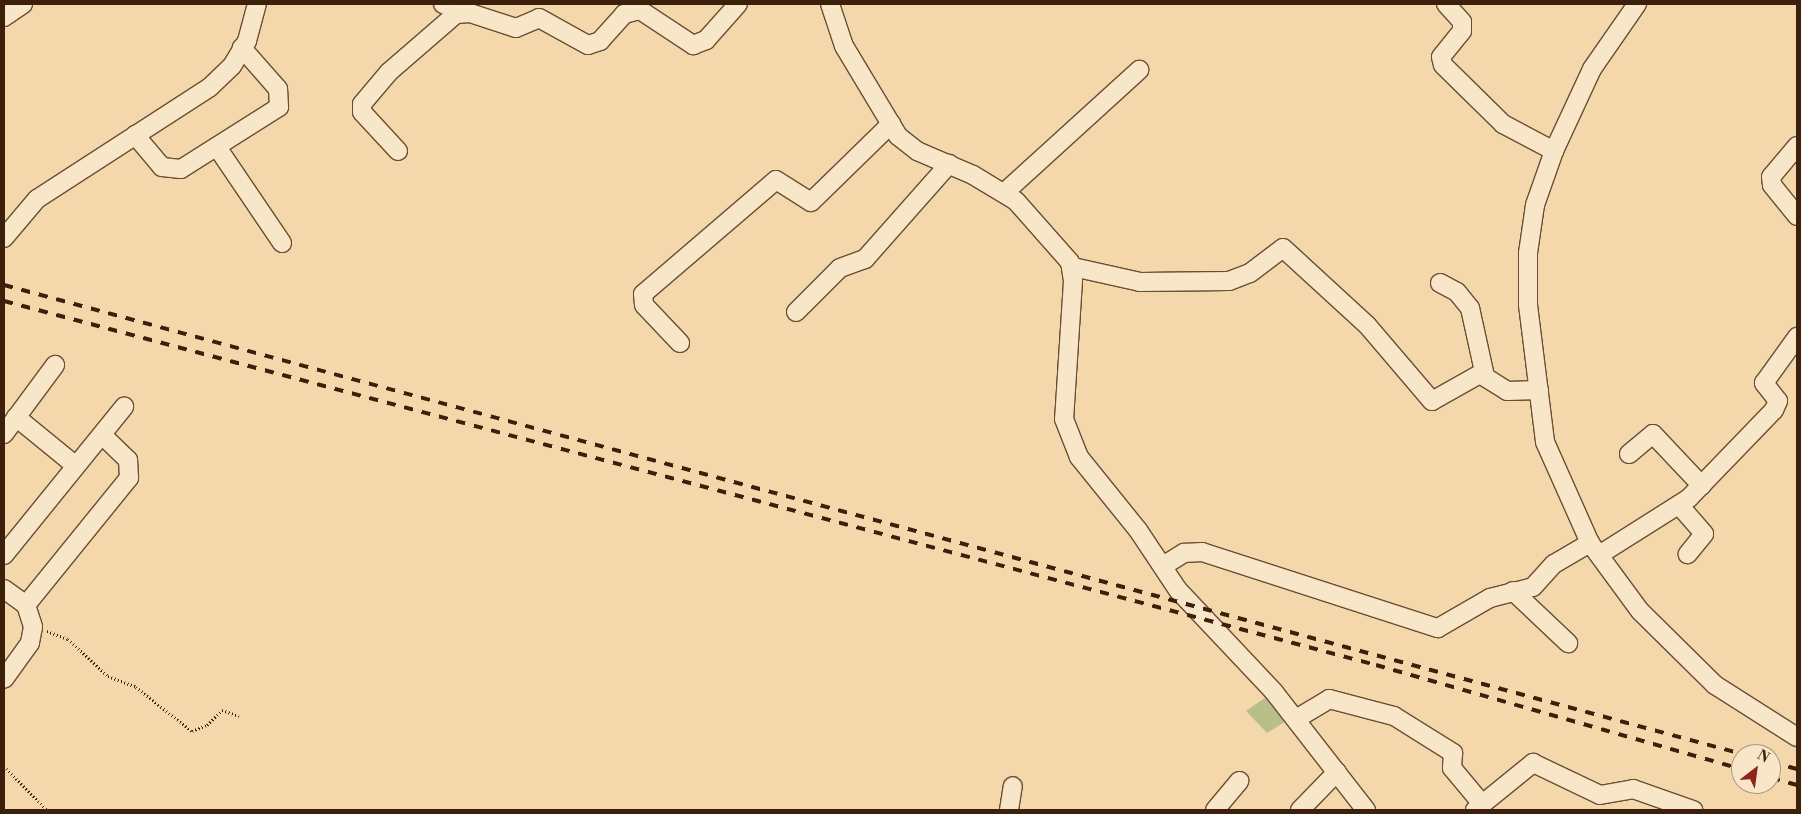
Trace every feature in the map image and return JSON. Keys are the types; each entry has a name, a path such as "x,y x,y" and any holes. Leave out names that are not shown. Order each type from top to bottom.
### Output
{"street":[{"path":"4,17 23,4"},
{"path":"7,227 37,199 210,86 232,66 242,48 257,4"},
{"path":"443,4 462,12 516,28 539,18 588,45 600,41 624,14 640,10 693,45 706,40 738,4"},
{"path":"830,4 844,46 891,124 908,145 950,164 1004,193 1061,248 1073,267 1064,384 1068,435 1079,457 1163,566 1178,590 1296,719 1366,810"},
{"path":"1446,4 1462,22 1462,31 1444,53 1443,65 1503,124 1554,151"},
{"path":"1637,4 1592,69 1554,151 1536,205 1528,253 1528,305 1545,442 1594,549 1640,610 1715,685 1797,737"},
{"path":"398,151 362,112 362,104 429,35 462,12"},
{"path":"136,135 170,171 217,147 271,112 281,99 278,90 242,48"},
{"path":"1004,193 1139,70"},
{"path":"680,343 644,305 643,294 776,180 811,202 891,124"},
{"path":"1797,146 1771,177 1772,186 1797,216"},
{"path":"217,147 282,243"},
{"path":"796,312 840,268 866,259 950,164"},
{"path":"1073,267 1140,282 1229,281 1250,273 1283,248 1343,300 1432,401 1473,377 1486,376 1507,391 1539,390"},
{"path":"1440,283 1457,292 1470,308 1486,376"},
{"path":"1163,566 1184,553 1202,552 1438,628 1490,598 1538,584 1554,564 1594,549 1679,506 1702,486 1777,406 1764,383 1797,337"},
{"path":"4,434 55,365"},
{"path":"4,555 124,408"},
{"path":"16,417 76,466"},
{"path":"1629,454 1653,434 1702,486"},
{"path":"26,605 129,478 128,460 102,435"},
{"path":"1679,506 1704,534 1688,554"},
{"path":"4,589 26,605 33,627 30,643 4,679"},
{"path":"1513,591 1568,643"},
{"path":"1296,719 1329,699 1394,716 1453,753 1450,766 1478,807 1533,764 1600,795 1634,789 1693,810"},
{"path":"1300,810 1337,772"},
{"path":"1215,810 1239,781"},
{"path":"1009,810 1012,786"}],"path":[{"path":"33,627 68,640 108,676 136,687 192,731 208,725 222,710 239,716"},
{"path":"4,766 47,810"}],"green space":[{"path":"1269,695 1291,718 1267,733 1246,711"}],"railway":[{"path":"4,285 1731,751"},
{"path":"4,301 1376,665 1731,766"},
{"path":"1781,765 1797,769"},
{"path":"1781,781 1797,785"}]}
